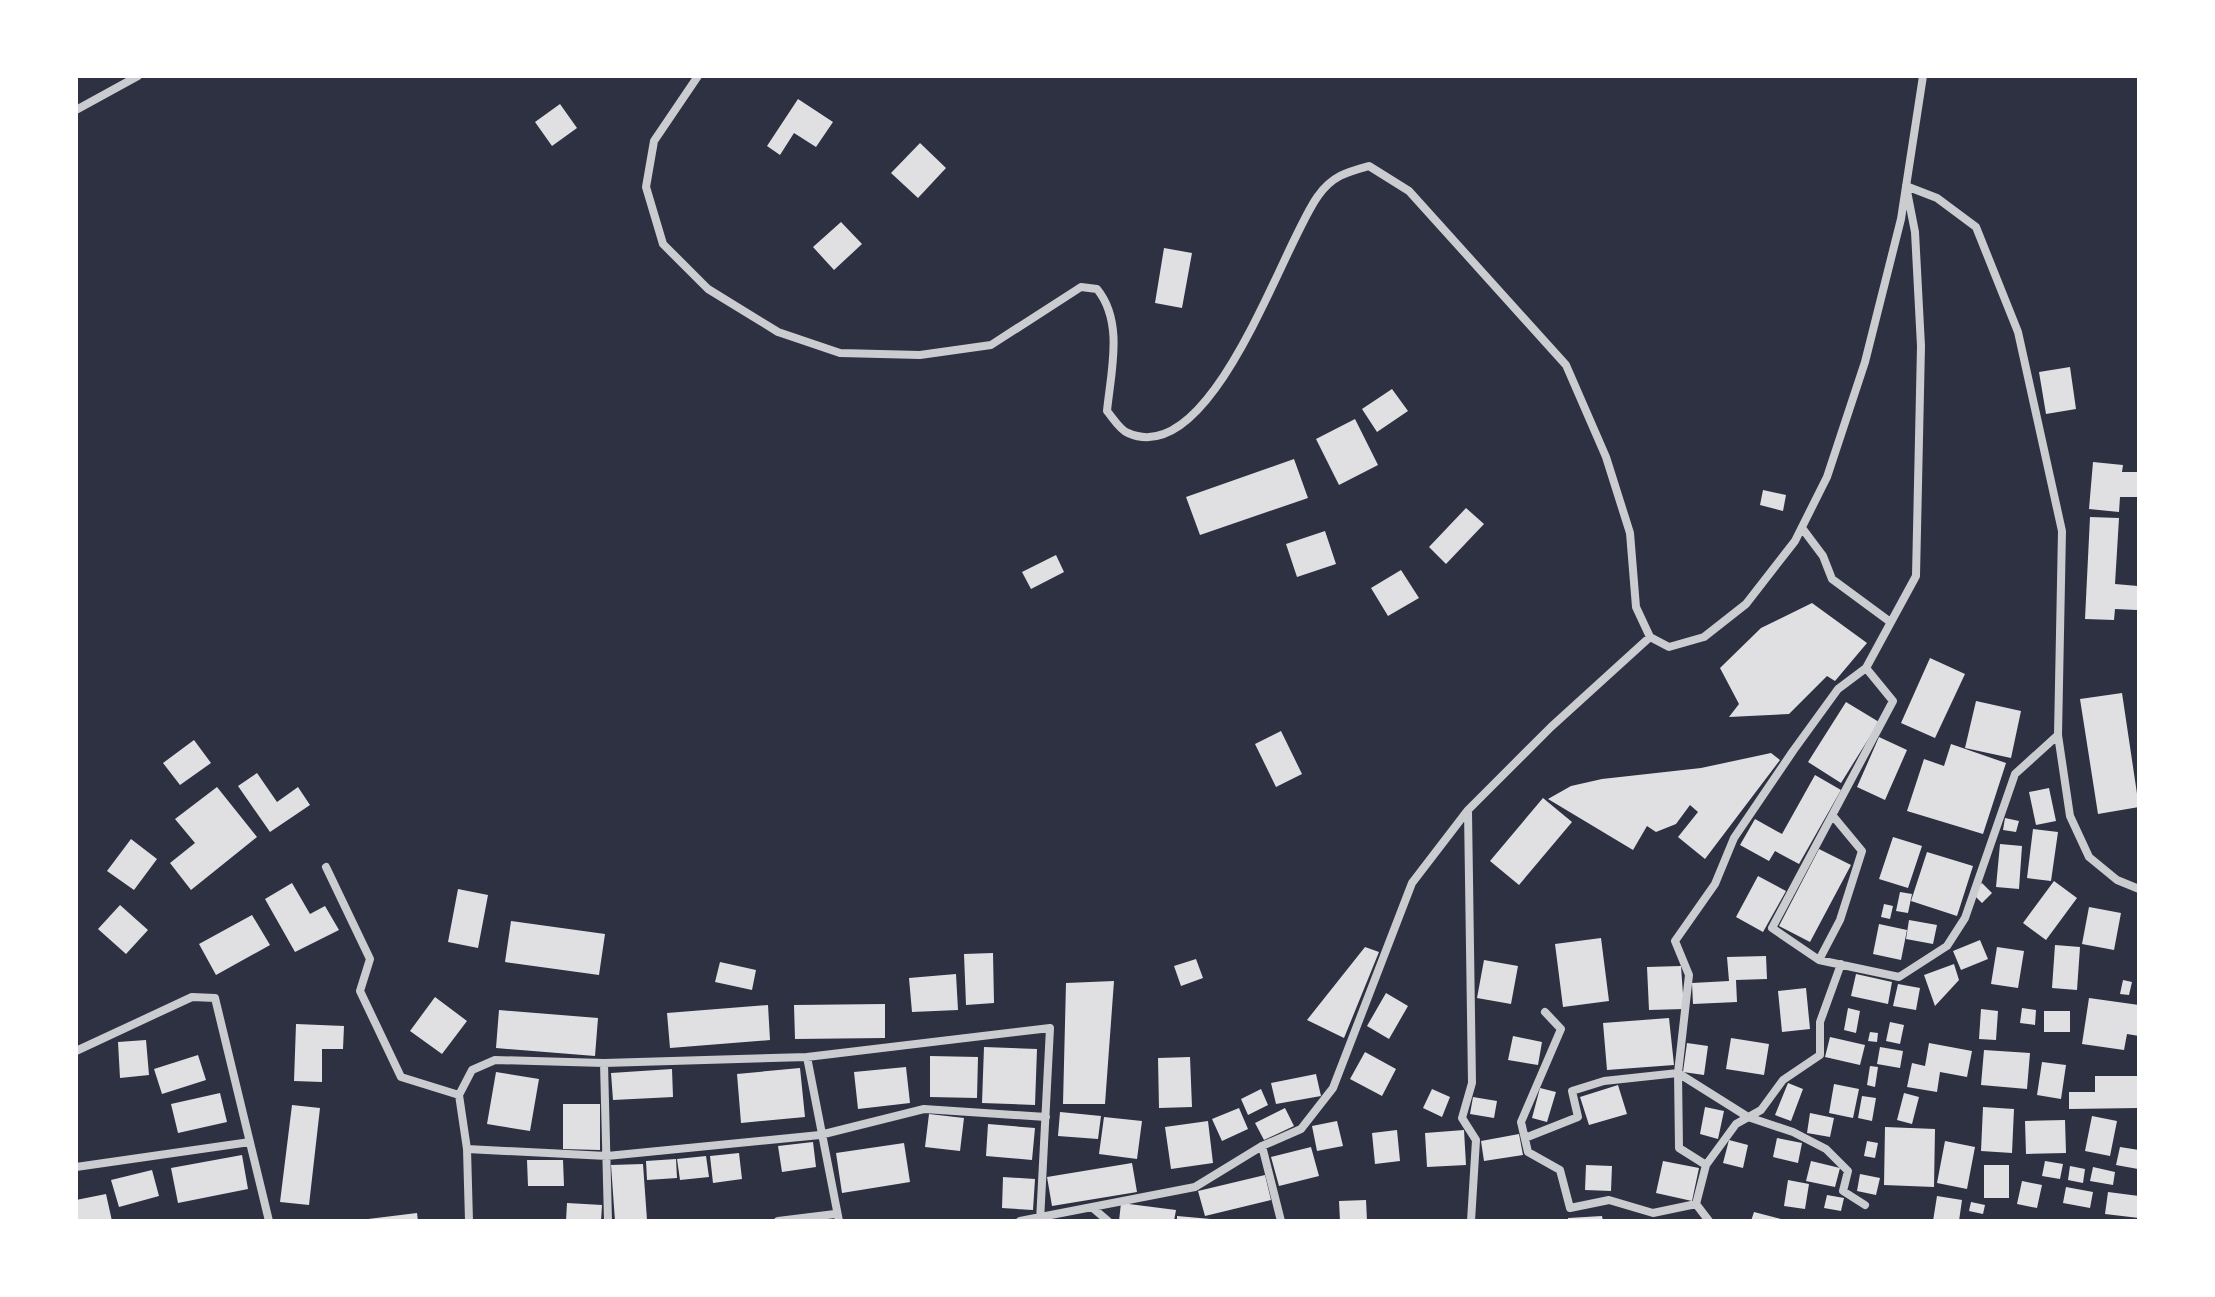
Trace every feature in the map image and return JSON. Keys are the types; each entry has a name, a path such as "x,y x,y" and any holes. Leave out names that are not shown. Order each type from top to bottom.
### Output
{"street":[{"path":"76,110 138,76"},
{"path":"698,76 654,141 646,187 663,244 708,289 778,332 840,353 920,355 991,345 1081,287 1097,289 1110,304 1114,341 1107,411 1125,433 1148,438 1178,427 1211,393 1248,337 1317,196 1339,174 1369,166 1409,191 1566,365 1606,457 1625,518 1636,607 1650,637 1669,647 1704,637 1746,604 1802,528 1827,477 1865,362 1906,186 1923,76"},
{"path":"1706,1165 1679,1148 1678,1073 1689,975 1675,941 1715,884 1734,838 1793,751 1838,689 1866,668 1916,576 1921,346 1915,232 1906,186"},
{"path":"1906,186 1937,198 1976,227 2018,332 2062,531 2058,735 2070,816 2081,844 2102,870 2139,889"},
{"path":"1802,528 1823,556 1832,579 1889,621"},
{"path":"1020,1221 1040,1220 1195,1187 1262,1146 1301,1129 1333,1088 1412,883 1468,810 1551,727 1650,637"},
{"path":"1866,668 1893,701 1772,928 1819,960 1899,977 1947,946 1965,918 2015,774 2058,735"},
{"path":"1468,810 1472,1083 1462,1118 1476,1140 1471,1221"},
{"path":"1819,960 1840,920 1862,851 1833,816"},
{"path":"326,867 370,959 360,991 401,1077 459,1095"},
{"path":"1696,1204 1706,1165 1736,1124 1761,1110 1783,1080 1820,1055 1820,1022 1841,964"},
{"path":"76,1051 192,997 215,998 269,1221"},
{"path":"1545,1012 1561,1029 1521,1122 1528,1152 1560,1170 1570,1208 1609,1200 1651,1217 1696,1204"},
{"path":"469,1221 467,1149 459,1095 472,1070 495,1060 604,1063 807,1057 1050,1028 1040,1220"},
{"path":"778,1221 837,1217 807,1057"},
{"path":"604,1063 608,1221"},
{"path":"1525,1138 1578,1117 1572,1091 1604,1081 1678,1073 1748,1117 1793,1132 1826,1149 1848,1171 1843,1191 1865,1205"},
{"path":"467,1149 607,1156 820,1135 924,1109 1046,1117"},
{"path":"76,1167 250,1142"},
{"path":"1262,1146 1281,1221"},
{"path":"1696,1204 1709,1221"},
{"path":"1094,1209 1108,1221"}],"building":[{"path":"798,99 833,122 816,147 794,133 780,155 767,146"},
{"path":"560,104 577,128 552,146 535,122"},
{"path":"920,143 946,168 918,198 891,173"},
{"path":"841,222 862,244 834,270 813,247"},
{"path":"1164,248 1192,253 1182,308 1155,303"},
{"path":"2070,367 2076,409 2046,414 2039,372"},
{"path":"1392,389 1408,411 1377,432 1362,409"},
{"path":"1355,419 1378,465 1339,485 1316,439"},
{"path":"1294,459 1308,498 1200,535 1186,497"},
{"path":"2093,462 2123,465 2122,472 2139,472 2139,497 2120,497 2119,512 2089,509"},
{"path":"1763,490 1786,495 1783,511 1760,505"},
{"path":"1466,508 1484,524 1446,564 1429,547"},
{"path":"2090,517 2119,518 2115,584 2138,586 2137,610 2115,609 2114,620 2085,619"},
{"path":"1325,531 1336,564 1297,577 1286,544"},
{"path":"1056,555 1064,572 1031,589 1022,572"},
{"path":"1401,570 1419,598 1388,616 1371,588"},
{"path":"1812,603 1867,643 1835,681 1827,676 1789,714 1729,717 1739,704 1720,668 1761,628"},
{"path":"1930,658 1965,674 1935,738 1901,723"},
{"path":"2122,693 2139,807 2098,814 2080,699"},
{"path":"1976,701 2021,711 2011,758 1965,748"},
{"path":"1846,702 1879,722 1841,783 1808,762"},
{"path":"1281,731 1302,774 1276,787 1255,744"},
{"path":"1879,737 1907,750 1885,800 1857,787"},
{"path":"194,740 211,763 180,785 163,763"},
{"path":"1951,744 2006,763 1983,834 1907,811 1924,759 1944,766"},
{"path":"1771,753 1780,760 1705,859 1678,837 1698,812 1690,805 1676,824 1656,832 1647,826 1633,850 1548,799 1571,786 1602,779 1701,768"},
{"path":"257,773 277,802 298,787 310,805 270,832 238,786"},
{"path":"1815,775 1841,790 1799,864 1775,851 1769,861 1740,845 1755,819 1782,834"},
{"path":"217,787 257,837 191,890 170,863 195,843 175,819"},
{"path":"2049,788 2056,821 2036,825 2029,792"},
{"path":"1543,798 1572,822 1519,885 1490,861"},
{"path":"2005,818 2019,821 2016,832 2003,830"},
{"path":"2033,829 2058,832 2051,881 2027,878"},
{"path":"1893,837 1922,846 1908,888 1879,879"},
{"path":"131,839 157,859 134,890 107,871"},
{"path":"2000,844 2022,846 2019,889 1996,887"},
{"path":"1819,849 1851,865 1810,942 1779,926"},
{"path":"1927,852 1973,866 1957,916 1911,901"},
{"path":"1758,876 1786,891 1763,932 1736,917"},
{"path":"2054,881 2077,898 2046,940 2023,923"},
{"path":"292,883 310,914 325,906 339,930 295,952 265,899"},
{"path":"1982,883 1992,893 1982,903 1972,893"},
{"path":"458,889 488,895 478,948 448,942"},
{"path":"1900,892 1912,894 1908,913 1896,911"},
{"path":"1884,904 1893,906 1890,919 1881,917"},
{"path":"120,905 148,930 126,954 98,929"},
{"path":"2089,907 2121,913 2114,950 2082,944"},
{"path":"252,915 270,945 216,975 199,944"},
{"path":"1909,920 1937,925 1933,944 1906,939"},
{"path":"511,921 605,934 599,975 505,962"},
{"path":"1879,924 1907,930 1901,960 1873,954"},
{"path":"1601,938 1609,1001 1563,1007 1555,944"},
{"path":"1980,940 1988,959 1961,970 1953,951"},
{"path":"2055,945 2080,947 2077,990 2052,988"},
{"path":"1365,947 1379,952 1344,1038 1307,1020"},
{"path":"1997,947 2024,951 2018,988 1991,984"},
{"path":"993,953 994,1003 966,1005 964,954"},
{"path":"1766,956 1767,979 1736,980 1737,1002 1693,1004 1692,983 1729,981 1727,957"},
{"path":"1196,959 1203,978 1181,986 1174,966"},
{"path":"1484,960 1518,966 1511,1004 1477,998"},
{"path":"720,962 756,970 752,990 715,982"},
{"path":"1954,964 1959,980 1935,1006 1924,975"},
{"path":"1681,966 1684,1009 1649,1010 1647,967"},
{"path":"956,974 958,1010 912,1012 909,978"},
{"path":"1856,974 1892,982 1888,1004 1851,996"},
{"path":"2123,980 2132,982 2129,995 2120,994"},
{"path":"1114,981 1105,1104 1063,1104 1066,983"},
{"path":"1898,984 1920,988 1916,1010 1893,1006"},
{"path":"1806,988 1810,1029 1782,1032 1778,991"},
{"path":"1386,993 1408,1006 1389,1039 1367,1026"},
{"path":"435,997 467,1021 442,1054 410,1031"},
{"path":"2089,998 2139,1005 2139,1036 2127,1034 2124,1050 2082,1044"},
{"path":"885,1004 885,1038 795,1039 794,1005"},
{"path":"768,1005 770,1040 670,1048 667,1013"},
{"path":"1848,1008 1860,1011 1856,1033 1844,1030"},
{"path":"2022,1008 2036,1010 2035,1025 2020,1023"},
{"path":"1981,1009 1998,1011 1996,1040 1979,1039"},
{"path":"499,1010 598,1018 595,1056 496,1048"},
{"path":"2044,1011 2070,1011 2070,1032 2044,1032"},
{"path":"1669,1018 1674,1065 1607,1070 1603,1023"},
{"path":"1890,1022 1904,1025 1900,1044 1886,1041"},
{"path":"296,1024 344,1026 343,1049 322,1049 322,1082 294,1081"},
{"path":"1870,1032 1878,1033 1877,1042 1868,1041"},
{"path":"1513,1036 1542,1042 1538,1065 1508,1060"},
{"path":"1830,1037 1865,1045 1860,1065 1825,1057"},
{"path":"1731,1038 1769,1044 1764,1075 1726,1069"},
{"path":"146,1040 149,1075 120,1078 118,1042"},
{"path":"1687,1043 1708,1046 1704,1075 1683,1072"},
{"path":"1929,1043 1972,1051 1967,1077 1940,1072 1937,1092 1907,1087 1912,1063 1925,1066"},
{"path":"984,1047 1037,1049 1035,1105 982,1103"},
{"path":"1880,1047 1903,1051 1900,1068 1877,1064"},
{"path":"1984,1050 2030,1053 2027,1089 1981,1085"},
{"path":"1365,1052 1396,1069 1382,1096 1350,1079"},
{"path":"198,1055 206,1080 162,1094 154,1069"},
{"path":"930,1056 978,1057 977,1098 930,1097"},
{"path":"1190,1057 1192,1107 1159,1108 1158,1058"},
{"path":"2042,1062 2066,1065 2061,1099 2037,1095"},
{"path":"1870,1066 1878,1067 1875,1087 1867,1085"},
{"path":"906,1067 910,1103 858,1109 854,1072"},
{"path":"800,1068 805,1117 741,1123 737,1074"},
{"path":"672,1069 673,1097 613,1100 611,1073"},
{"path":"496,1072 539,1079 530,1131 487,1124"},
{"path":"1316,1074 1321,1096 1276,1104 1271,1083"},
{"path":"2095,1076 2139,1076 2139,1108 2069,1109 2069,1092 2095,1092"},
{"path":"1788,1083 1803,1089 1791,1121 1775,1115"},
{"path":"1834,1084 1859,1089 1853,1118 1829,1113"},
{"path":"1618,1085 1627,1114 1589,1125 1580,1097"},
{"path":"1540,1088 1556,1092 1547,1122 1532,1118"},
{"path":"1261,1089 1268,1105 1248,1115 1241,1099"},
{"path":"1432,1089 1450,1097 1442,1117 1423,1108"},
{"path":"220,1093 227,1122 178,1133 171,1104"},
{"path":"1904,1093 1919,1097 1912,1124 1897,1120"},
{"path":"1862,1096 1876,1098 1872,1121 1858,1118"},
{"path":"1473,1097 1497,1101 1494,1118 1470,1114"},
{"path":"563,1104 600,1104 600,1150 563,1149"},
{"path":"292,1105 320,1108 309,1205 280,1202"},
{"path":"1705,1107 1724,1111 1718,1139 1700,1134"},
{"path":"1983,1107 2014,1109 2012,1153 1981,1151"},
{"path":"1239,1108 1248,1129 1222,1141 1212,1119"},
{"path":"1285,1108 1294,1126 1264,1140 1255,1123"},
{"path":"1060,1112 1101,1116 1098,1139 1058,1136"},
{"path":"1810,1113 1834,1118 1830,1137 1807,1133"},
{"path":"929,1114 964,1118 960,1151 925,1147"},
{"path":"2092,1116 2117,1121 2110,1156 2085,1151"},
{"path":"1104,1117 1142,1121 1137,1159 1099,1154"},
{"path":"2065,1120 2066,1153 2026,1154 2025,1121"},
{"path":"1208,1121 1213,1163 1171,1169 1165,1127"},
{"path":"1337,1121 1343,1146 1317,1151 1312,1126"},
{"path":"988,1124 1035,1128 1032,1160 986,1156"},
{"path":"1885,1127 1935,1129 1934,1187 1884,1185"},
{"path":"1397,1130 1400,1161 1375,1164 1372,1133"},
{"path":"1464,1130 1466,1165 1427,1167 1425,1133"},
{"path":"1519,1134 1523,1155 1484,1161 1481,1141"},
{"path":"1777,1138 1802,1143 1798,1163 1773,1157"},
{"path":"1729,1140 1748,1145 1743,1168 1723,1163"},
{"path":"1867,1141 1878,1143 1875,1158 1864,1156"},
{"path":"1945,1141 1975,1147 1967,1189 1937,1183"},
{"path":"813,1142 816,1167 782,1172 778,1146"},
{"path":"904,1143 910,1182 842,1193 836,1153"},
{"path":"1311,1147 1319,1176 1279,1186 1271,1157"},
{"path":"2120,1147 2139,1150 2138,1169 2116,1165"},
{"path":"739,1153 742,1179 713,1183 710,1156"},
{"path":"242,1155 248,1189 178,1203 171,1168"},
{"path":"706,1156 709,1177 680,1180 677,1159"},
{"path":"676,1159 677,1178 647,1180 646,1161"},
{"path":"527,1160 563,1160 564,1186 528,1186"},
{"path":"1663,1161 1699,1168 1692,1201 1656,1193"},
{"path":"1811,1161 1840,1168 1835,1187 1806,1181"},
{"path":"2045,1161 2063,1164 2060,1179 2042,1176"},
{"path":"1132,1163 1137,1192 1052,1206 1047,1177"},
{"path":"643,1164 647,1220 615,1221 611,1165"},
{"path":"1586,1165 1612,1166 1611,1191 1585,1190"},
{"path":"1984,1165 2009,1165 2009,1198 1984,1198"},
{"path":"2070,1166 2085,1169 2083,1183 2068,1180"},
{"path":"2093,1167 2115,1172 2113,1185 2090,1181"},
{"path":"152,1170 159,1196 119,1207 111,1180"},
{"path":"1860,1174 1880,1178 1876,1195 1857,1191"},
{"path":"1265,1175 1271,1200 1205,1216 1198,1191"},
{"path":"1003,1177 1035,1179 1033,1210 1002,1208"},
{"path":"1788,1180 1809,1184 1805,1209 1784,1206"},
{"path":"2022,1181 2042,1185 2037,1208 2017,1204"},
{"path":"2066,1187 2093,1192 2090,1208 2063,1203"},
{"path":"2108,1192 2139,1196 2139,1218 2105,1214"},
{"path":"106,1194 112,1221 76,1221 76,1200"},
{"path":"1827,1195 1844,1198 1841,1211 1824,1208"},
{"path":"1937,1196 1962,1200 1959,1221 1933,1221"},
{"path":"1366,1200 1367,1221 1340,1221 1339,1201"},
{"path":"1971,1202 1985,1205 1983,1214 1969,1211"},
{"path":"567,1203 602,1205 601,1221 566,1221"},
{"path":"1121,1203 1176,1210 1174,1221 1119,1221"},
{"path":"1754,1212 1785,1220 1785,1221 1751,1221"},
{"path":"417,1213 418,1221 368,1219"},
{"path":"1177,1216 1211,1219 1211,1221 1177,1221"},
{"path":"1602,1216 1603,1221 1568,1221 1568,1218"}]}
